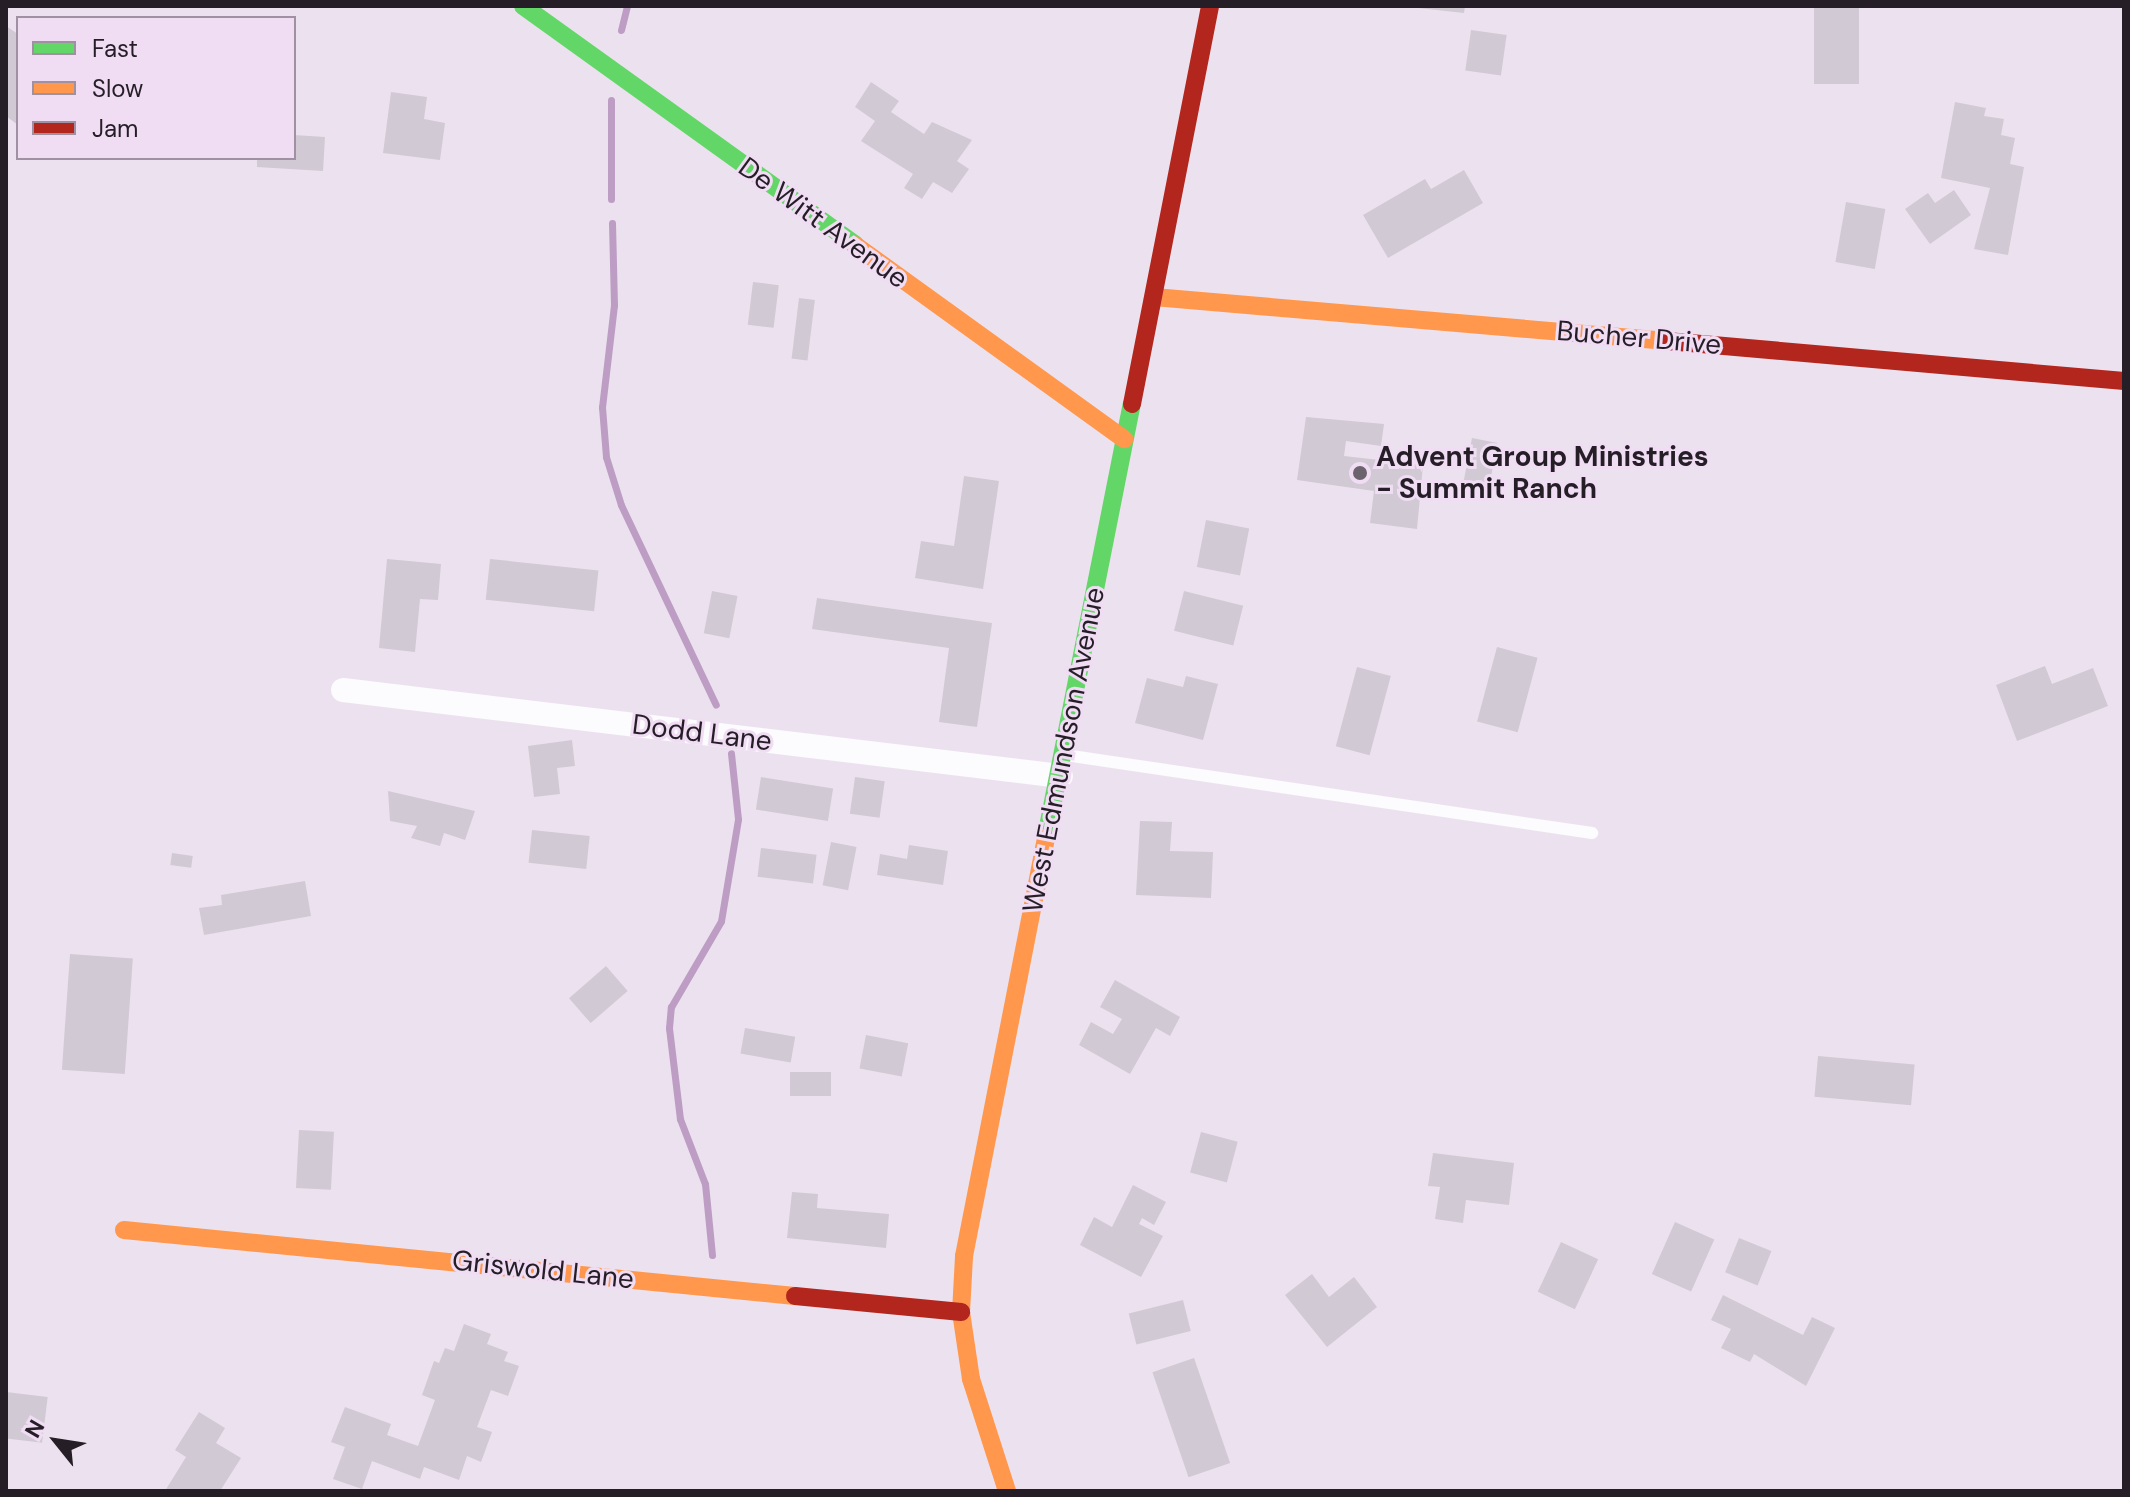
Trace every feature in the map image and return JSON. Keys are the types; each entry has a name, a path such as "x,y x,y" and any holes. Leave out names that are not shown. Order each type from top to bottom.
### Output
{"street":[{"name":"De Witt Avenue","path":"523,6 1124,439"},
{"name":"West Edmundson Avenue","path":"1007,1491 971,1379 961,1312 964,1256 1210,6"},
{"name":"Bucher Drive","path":"1154,297 2124,381"},
{"name":"Dodd Lane","path":"343,690 1062,766"},
{"name":"Griswold Lane","path":"124,1230 961,1312"}],"lane":[{"path":"1062,766 1592,833"}],"building":[{"path":"1400,6 1465,6 1464,13"},
{"path":"1814,6 1859,6 1859,84 1814,84"},
{"path":"6,26 16,33 16,124 6,116"},
{"path":"1471,30 1507,35 1501,76 1465,71"},
{"path":"871,82 899,101 891,112 924,134 932,122 972,140 957,161 969,169 952,193 933,182 922,199 904,188 913,174 861,141 875,121 855,107"},
{"path":"391,92 427,97 424,119 445,123 440,160 383,153"},
{"path":"1955,102 1986,108 1984,116 2004,119 2001,135 2015,138 2010,164 2024,167 2008,255 1974,249 1990,188 1941,178"},
{"path":"296,135 325,137 323,171 257,167 257,160 296,160"},
{"path":"1464,170 1483,203 1388,258 1363,215 1425,179 1431,189"},
{"path":"1954,190 1971,215 1930,244 1905,209 1928,193 1935,203"},
{"path":"1846,202 1885,209 1875,269 1835,262"},
{"path":"753,282 779,285 774,328 748,325"},
{"path":"799,298 815,300 807,360 792,359"},
{"name":"Advent Group Ministries - Summit Ranch","path":"1306,417 1384,424 1381,446 1346,441 1344,456 1423,465 1417,529 1370,523 1374,491 1297,480"},
{"path":"1472,438 1498,443 1489,486 1464,481"},
{"path":"964,476 999,481 983,589 915,578 921,541 954,546"},
{"path":"1206,520 1249,528 1240,576 1197,567"},
{"path":"387,559 441,564 438,600 420,599 415,652 379,648"},
{"path":"490,559 598,570 594,611 486,600"},
{"path":"712,591 738,596 729,638 704,633"},
{"path":"1184,591 1243,606 1233,646 1174,631"},
{"path":"817,598 992,623 977,727 939,722 949,648 812,629"},
{"path":"1497,647 1538,658 1518,732 1477,721"},
{"path":"2045,666 2052,684 2093,668 2108,706 2017,741 1996,685"},
{"path":"1357,667 1391,676 1370,755 1336,746"},
{"path":"1186,676 1218,684 1203,740 1135,723 1147,678 1183,687"},
{"path":"572,740 575,766 557,768 560,794 534,797 528,746"},
{"path":"761,777 833,788 828,821 756,810"},
{"path":"855,777 885,781 880,818 850,814"},
{"path":"388,791 475,811 465,840 444,833 440,846 411,838 417,826 390,821"},
{"path":"1140,821 1172,822 1170,851 1213,852 1211,898 1136,895"},
{"path":"532,830 590,836 586,869 529,863"},
{"path":"831,842 857,847 848,890 823,885"},
{"path":"909,845 948,851 943,885 877,875 880,854 907,859"},
{"path":"761,848 817,855 813,884 757,877"},
{"path":"172,853 193,856 191,868 170,865"},
{"path":"305,881 311,916 204,935 199,908 222,905 221,895"},
{"path":"70,954 133,958 125,1074 62,1070"},
{"path":"606,966 628,991 591,1023 569,998"},
{"path":"1115,980 1180,1017 1170,1036 1156,1028 1130,1074 1079,1045 1091,1022 1113,1034 1122,1019 1100,1007"},
{"path":"745,1028 795,1037 791,1062 740,1054"},
{"path":"866,1035 908,1043 902,1077 860,1068"},
{"path":"1818,1056 1915,1064 1911,1105 1814,1097"},
{"path":"790,1072 831,1072 831,1096 790,1096"},
{"path":"299,1130 334,1132 331,1190 296,1188"},
{"path":"1201,1132 1238,1142 1227,1182 1190,1173"},
{"path":"1433,1153 1514,1163 1509,1205 1466,1200 1463,1223 1435,1219 1440,1187 1428,1186"},
{"path":"1133,1185 1166,1202 1154,1225 1142,1218 1139,1224 1163,1236 1141,1277 1080,1245 1094,1217 1112,1227"},
{"path":"792,1192 818,1194 817,1208 889,1214 886,1248 787,1238"},
{"path":"1675,1222 1714,1239 1691,1292 1652,1274"},
{"path":"1739,1238 1771,1251 1758,1285 1725,1272"},
{"path":"1561,1242 1598,1259 1575,1309 1538,1292"},
{"path":"1312,1274 1329,1297 1354,1277 1377,1307 1327,1347 1285,1295"},
{"path":"1723,1295 1803,1335 1812,1317 1835,1328 1806,1386 1754,1354 1750,1362 1721,1348 1731,1329 1711,1320"},
{"path":"1183,1300 1191,1331 1136,1345 1129,1314"},
{"path":"464,1324 491,1334 487,1344 508,1352 504,1361 519,1366 508,1396 491,1390 477,1427 492,1432 481,1462 467,1456 459,1480 424,1467 420,1479 372,1461 362,1489 333,1479 345,1447 331,1442 345,1407 391,1424 387,1435 418,1446 435,1400 422,1395 434,1361 439,1363 445,1348 454,1351"},
{"path":"1194,1358 1230,1463 1189,1477 1152,1372"},
{"path":"6,1392 48,1397 42,1443 6,1438"},
{"path":"199,1412 225,1428 216,1443 241,1458 220,1491 165,1491 186,1457 175,1450"}],"waterway":[{"path":"621,30 627,6"},
{"path":"611,100 611,199"},
{"path":"612,223 614,305 602,407 606,457 621,505 716,705"},
{"path":"712,1255 705,1184 680,1119 669,1028 671,1007 721,921 738,819 731,753"}],"traffic: fast":[{"path":"523,6 855,245"},
{"path":"1046,837 1132,404"}],"traffic: slow":[{"path":"855,245 1124,439"},
{"path":"1154,297 1667,341"},
{"path":"1007,1491 971,1379 961,1312 964,1256 1046,837"},
{"path":"124,1230 795,1296"}],"traffic: jam":[{"path":"1132,404 1210,6"},
{"path":"1667,341 2124,381"},
{"path":"795,1296 961,1312"}],"place":[{"name":"Advent Group Ministries - Summit Ranch","path":"1360,473"}]}
